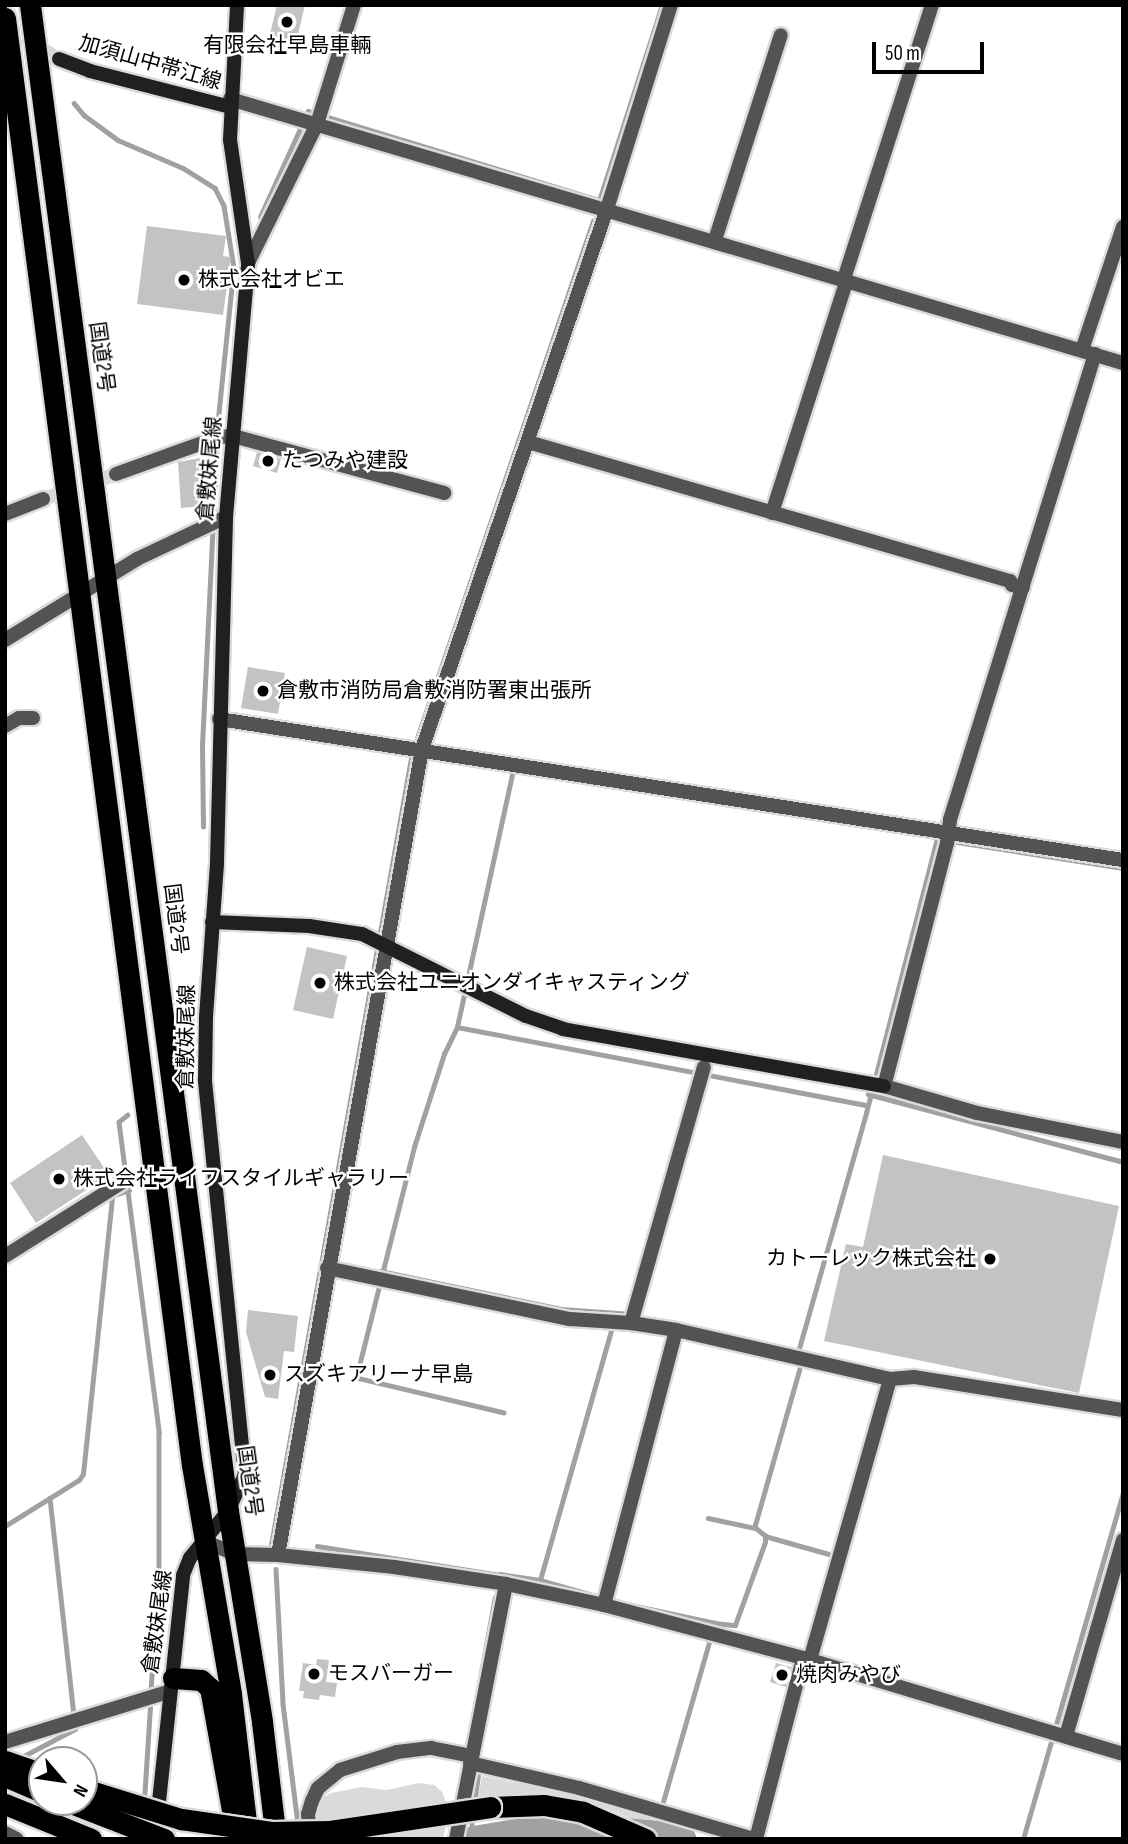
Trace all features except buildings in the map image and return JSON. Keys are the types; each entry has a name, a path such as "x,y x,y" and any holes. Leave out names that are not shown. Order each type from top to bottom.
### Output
{"highway":[{"name":"国道2号","path":"30,5 228,1511 262,1722 276,1839"},
{"path":"5,18 192,1465 232,1694 247,1839"},
{"path":"170,1685 201,1680 210,1688 221,1765 238,1839"},
{"path":"5,1761 28,1769"},
{"path":"5,1776 28,1786"},
{"path":"98,1793 181,1819 241,1830 300,1834 522,1804 583,1812 645,1839"},
{"path":"5,1804 91,1839"},
{"path":"98,1814 164,1839"},
{"path":"5,1818 52,1839"}],"main road":[{"name":"倉敷妹尾線","path":"155,1839 183,1576 190,1558 228,1511 245,1475 205,1080 219,719 218,521 221,438 248,263 230,140 237,5"},
{"name":"加須山中帯江線","path":"59,59 90,71 230,103"},
{"path":"212,922 309,926 362,934 526,1016 563,1029 884,1086"}],"street":[{"path":"248,263 313,119 354,5"},
{"path":"278,1555 417,749 528,442 607,209 671,5"},
{"path":"772,513 932,5"},
{"path":"715,240 780,35"},
{"path":"230,103 313,119 1123,363"},
{"path":"1123,227 1089,352 944,836 884,1086 977,1113 1123,1142"},
{"path":"116,474 221,438 444,494"},
{"path":"528,442 1010,581 1018,587"},
{"path":"5,514 43,499"},
{"path":"5,640 137,559 218,521"},
{"path":"5,726 19,718 33,718"},
{"path":"219,719 944,836 1123,860"},
{"path":"633,1317 704,1071"},
{"path":"5,1256 121,1183"},
{"path":"327,1268 570,1319 633,1317 676,1330 890,1378 914,1377 1123,1410"},
{"path":"605,1601 676,1330"},
{"path":"310,1839 308,1814 312,1801 318,1788 340,1770 397,1752 431,1748 754,1839 890,1378"},
{"path":"1058,1733 1123,1540"},
{"path":"204,1541 234,1554 278,1555 394,1567 605,1601 1123,1754"},
{"path":"456,1839 506,1584"},
{"path":"5,1742 170,1685"},
{"path":"5,1833 17,1839"}],"shaded area":[{"path":"482,1776 586,1798 653,1819 651,1828 609,1809 559,1796 528,1794 478,1799"},
{"path":"419,1783 434,1785 442,1792 446,1802 313,1822 323,1798 331,1793 362,1787 387,1790"},
{"path":"446,1824 443,1839 350,1839 377,1835"}],"waterway":[{"path":"599,201 662,5"},
{"path":"74,103 84,115 118,140 183,168 215,188 224,206 234,268 217,433"},
{"path":"260,217 308,111 600,200"},
{"path":"271,1545 412,753 593,221"},
{"path":"798,1352 866,1113 937,838 1064,431"},
{"path":"203,827 202,745 217,442"},
{"path":"504,1413 356,1378 414,1147 444,1054 457,1027 513,771"},
{"path":"951,841 1123,868"},
{"path":"189,1073 192,1010"},
{"path":"457,1027 867,1105"},
{"path":"868,1094 1123,1162"},
{"path":"128,1115 119,1122 159,1432 159,1571 151,1692"},
{"path":"5,1526 79,1480 83,1474 112,1196 129,1190"},
{"path":"381,1271 561,1309 632,1314"},
{"path":"500,1574 540,1580 611,1331"},
{"path":"714,1627 715,1623 735,1625 765,1542 765,1536 755,1525 800,1367"},
{"path":"1023,1839 1123,1492"},
{"path":"50,1498 74,1716"},
{"path":"708,1518 755,1528"},
{"path":"765,1536 829,1554"},
{"path":"317,1546 500,1575"},
{"path":"276,1569 283,1704 298,1824"},
{"path":"540,1580 603,1598"},
{"path":"468,1745 495,1597"},
{"path":"622,1603 715,1623"},
{"path":"654,1833 709,1643"},
{"path":"144,1800 150,1707"},
{"path":"20,1758 75,1729 75,1725"},
{"path":"474,1804 478,1776"},
{"path":"471,1839 472,1816"},
{"path":"474,1839 527,1830 599,1829 659,1834 683,1839"}],"tunnel":[{"path":"5,27 59,59"},
{"path":"43,499 116,474"}],"place":[{"name":"有限会社早島車輛","path":"287,22"},
{"name":"株式会社オビエ","path":"184,280"},
{"name":"たつみや建設","path":"268,461"},
{"name":"倉敷市消防局倉敷消防署東出張所","path":"263,691"},
{"name":"株式会社ユニオンダイキャスティング","path":"320,983"},
{"name":"株式会社ライフスタイルギャラリー","path":"59,1179"},
{"name":"カトーレック株式会社","path":"990,1259"},
{"name":"スズキアリーナ早島","path":"270,1375"},
{"name":"モスバーガー","path":"314,1674"},
{"name":"焼肉みやび","path":"782,1675"}]}
